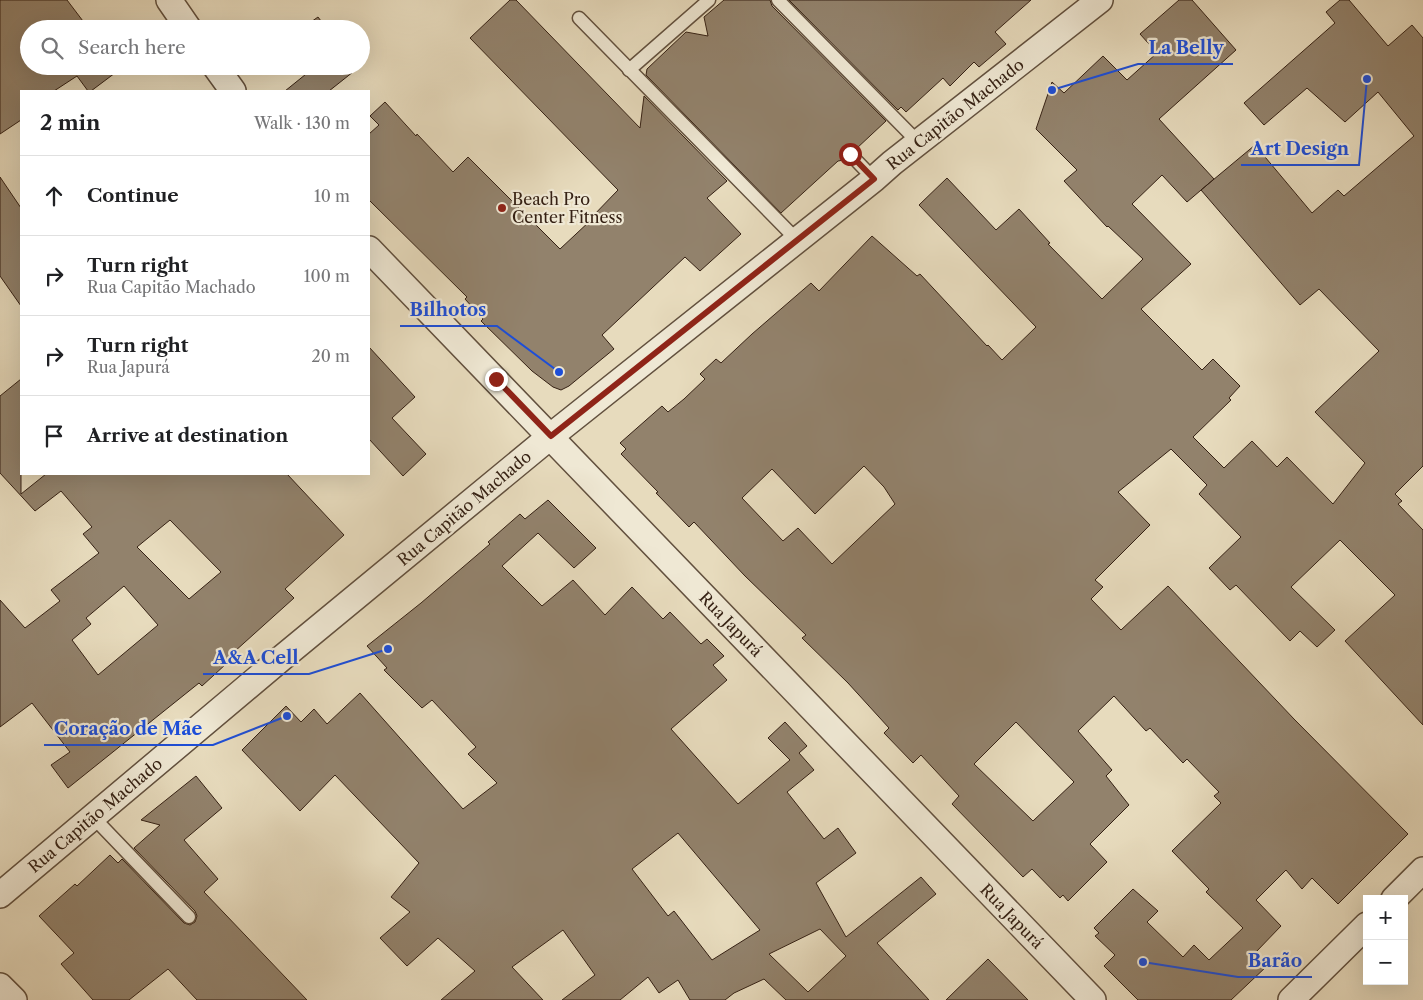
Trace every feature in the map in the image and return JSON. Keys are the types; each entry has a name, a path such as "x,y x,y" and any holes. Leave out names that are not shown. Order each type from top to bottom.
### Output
{"street":[{"path":"169,0 183,20"},
{"name":"Rua Capitão Machado","path":"0,895 551,436 918,142 1100,0"},
{"path":"221,75 232,90"},
{"name":"Rua Japurá","path":"370,250 1093,1000"},
{"path":"1398,895 1423,870"},
{"path":"1291,1000 1363,929"},
{"path":"0,986 14,1000"}],"lane":[{"path":"778,0 918,142"},
{"path":"629,70 708,3"},
{"path":"579,18 797,240"},
{"path":"850,154 874,179"},
{"path":"93,816 189,917"}],"building":[{"path":"0,0 67,0 82,20 20,20 20,75 112,75 92,90 87,90 77,76 56,90 20,90 20,121 0,134"},
{"path":"510,0 516,0 640,128 644,96 727,181 707,198 741,234 700,271 685,257 602,335 614,349 569,386 561,390 553,387 532,371 481,321 483,319 465,299 467,297 370,201 370,133 379,125 370,116 385,102 453,172 468,157 560,249 591,220 618,190 470,38"},
{"path":"724,0 770,0 772,6 886,121 856,149 852,146 845,148 842,152 844,160 838,161 781,213 646,75 647,69 686,32 708,36 704,17"},
{"path":"789,0 1031,0 995,32 1006,44 979,67 974,62 950,86 943,78 906,112 901,107 898,110"},
{"path":"1179,0 1192,0 1236,50 1159,119 1214,179 1205,187 1255,145 1312,213 1338,190 1344,196 1414,136 1378,92 1345,122 1307,88 1264,125 1244,103 1335,23 1326,12 1340,0 1349,0 1388,46 1412,25 1423,38 1423,466 1395,494 1402,501 1398,504 1423,530 1423,725 1345,641 1395,595 1340,540 1291,587 1335,630 1317,647 1300,631 1290,641 1236,585 1230,590 1209,568 1241,537 1199,494 1207,485 1171,449 1118,492 1150,525 1095,580 1103,587 1091,599 1121,630 1168,586 1294,719 1408,834 1338,904 1312,878 1302,889 1286,870 1256,900 1281,926 1255,953 1267,966 1231,1000 1138,1000 1104,966 1115,955 1095,936 1099,933 1094,928 1133,889 1158,911 1147,922 1183,957 1194,945 1209,960 1243,928 1206,892 1209,889 1172,851 1221,803 1214,796 1219,792 1187,759 1183,763 1150,728 1146,731 1114,696 1078,731 1112,770 1106,776 1129,805 1090,844 1107,862 1068,901 1063,895 1060,898 1032,869 1023,877 952,804 959,796 921,755 913,763 884,733 889,728 848,683 802,638 806,635 745,576 694,522 689,527 621,454 626,449 620,443 662,406 668,412 684,399 705,379 700,374 716,359 721,363 811,283 819,291 872,236 917,276 920,274 1002,360 1036,327 919,205 947,178 996,230 1019,209 1050,243 1048,244 1102,299 1143,259 1107,227 1064,181 1077,170 1036,129 1052,82 1064,93 1103,56 1127,80 1157,53 1140,34","holes":["1162,175 1187,202 1201,190 1300,305 1319,289 1379,351 1315,412 1365,463 1333,504 1287,457 1277,467 1252,441 1224,468 1193,437 1231,400 1229,398 1240,386 1213,359 1202,370 1141,309 1191,264 1132,204","864,466 884,487 895,504 832,564 798,528 783,541 742,498 772,469 815,514","1016,722 1074,782 1033,821 974,764"]},
{"path":"305,75 349,75 330,90 286,90"},
{"path":"0,177 20,207 20,305 0,276"},
{"path":"370,348 415,397 392,418 426,454 403,476 370,440"},
{"path":"20,380 21,494 45,475 288,475 344,535 285,589 294,598 224,661 226,664 202,686 199,683 68,788 51,765 70,752 32,703 0,727 0,600 25,628 60,601 51,590 99,553 83,534 92,527 61,491 35,511 0,473 0,396","holes":["170,520 221,572 189,599 137,547","124,586 158,625 98,675 72,640 91,624 86,618"]},
{"path":"548,500 596,548 574,568 538,533 502,566 542,606 573,580 605,615 632,587 663,619 670,612 701,644 707,639 724,656 713,665 727,680 671,729 738,804 790,760 768,738 785,722 807,746 799,753 814,770 787,792 824,839 838,828 856,853 816,883 846,937 921,877 936,894 877,943 929,1000 786,1000 764,979 734,993 725,1000 690,1000 678,980 659,993 648,977 620,1000 562,1000 595,975 563,930 512,967 543,1000 441,1000 475,971 438,938 407,966 380,938 410,912 391,897 419,863 335,775 300,811 242,750 286,706 301,722 314,709 327,724 360,693 463,809 497,783 468,754 476,747 432,700 422,708 384,670 387,668 367,646 490,544 488,542 520,514 525,519","holes":["678,833 760,930 712,960 674,911 668,916 632,869","820,929 846,956 808,992 769,954"]},
{"path":"196,776 222,808 184,840 218,879 204,892 307,1000 197,1000 168,969 129,1000 93,1000 61,964 74,953 39,916 75,884 77,886 110,855 118,863 122,859 184,923 190,925 195,922 197,916 195,911 134,848 160,825 141,820"},
{"path":"988,959 1028,1000 946,1000"}],"place":[{"name":"Art Design","path":"1367,79"},
{"name":"La Belly","path":"1052,90"},
{"name":"Beach Pro Center Fitness","path":"502,208"},
{"name":"Bilhotos","path":"559,372"},
{"name":"A&A Cell","path":"388,649"},
{"name":"Coração de Mãe","path":"287,716"},
{"name":"Barão","path":"1143,962"}],"route":[{"path":"496,379 551,436 874,179 850,154"}]}
